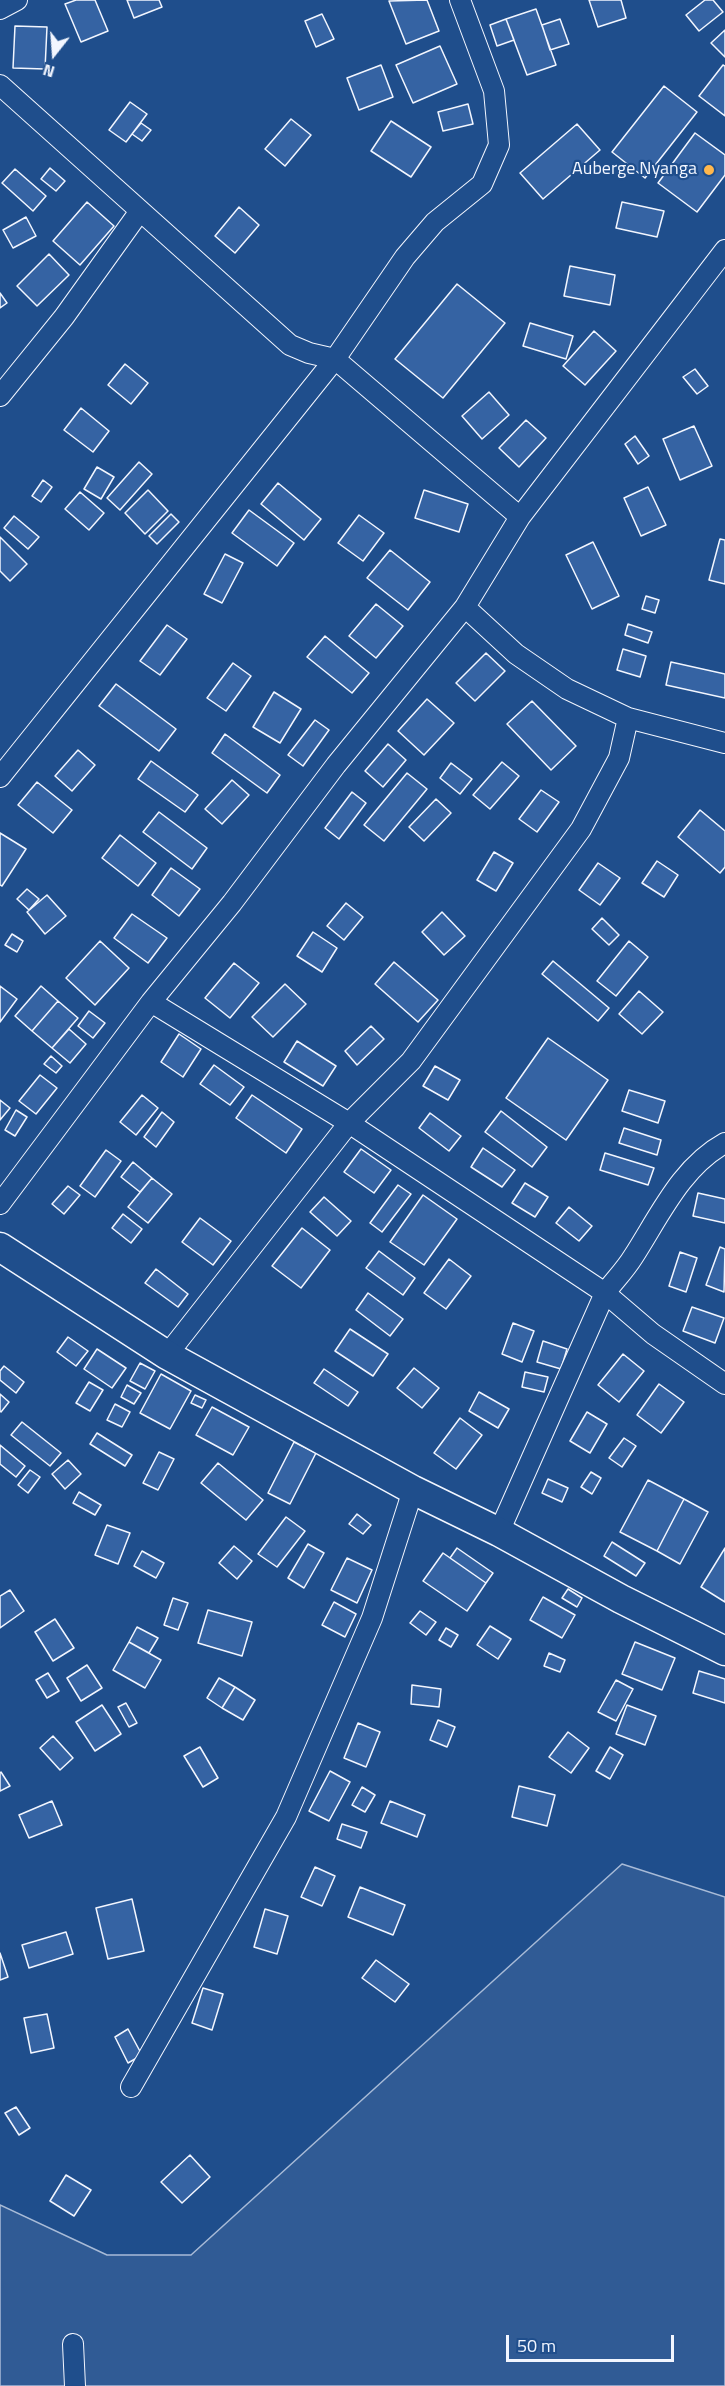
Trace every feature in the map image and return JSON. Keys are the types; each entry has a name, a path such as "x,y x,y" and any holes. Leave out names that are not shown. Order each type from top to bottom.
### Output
{"main road":[{"path":"0,1247 167,1355 413,1490 499,1532 621,1599 725,1651"}],"street":[{"path":"0,9 17,0"},
{"path":"0,777 335,359 405,257 435,222 483,184 499,145 494,91 460,0"},
{"path":"0,85 290,345 309,353 335,359 520,517"},
{"path":"0,396 64,317 140,211"},
{"path":"0,1204 152,1002 232,903 336,765 465,607 520,517 725,250"},
{"path":"465,607 516,654 567,689 628,718 725,742"},
{"path":"167,1355 348,1123 411,1061 581,829 619,758 628,718"},
{"path":"152,1002 348,1123 605,1293 652,1334 725,1384"},
{"path":"499,1532 605,1293 633,1258 663,1206 685,1178 714,1149 725,1143"},
{"path":"131,2087 286,1817 372,1618 413,1490"},
{"path":"73,2344 75,2386"}],"shaded area":[{"path":"622,1864 725,1897 725,2386 0,2386 0,2205 107,2255 191,2255"}],"building":[{"path":"76,0 95,0 108,31 81,42 65,4"},
{"path":"127,0 159,0 162,7 134,18"},
{"path":"427,0 439,31 406,44 389,1"},
{"path":"589,0 621,0 626,18 598,27"},
{"path":"705,0 713,0 723,12 699,31 686,15"},
{"path":"536,9 556,65 527,75 506,19"},
{"path":"322,14 334,39 316,47 305,21"},
{"path":"506,19 514,40 497,46 490,25"},
{"path":"560,19 569,44 550,50 542,25"},
{"path":"15,26 47,27 45,69 13,68"},
{"path":"725,30 725,57 711,43"},
{"path":"440,46 457,84 413,103 396,65"},
{"path":"381,65 393,97 359,110 347,78"},
{"path":"723,65 725,66 725,116 699,96"},
{"path":"664,86 697,112 645,178 612,152"},
{"path":"130,102 147,114 126,142 109,130"},
{"path":"468,104 473,124 443,131 438,112"},
{"path":"291,119 311,135 285,166 265,149"},
{"path":"391,121 431,147 411,177 371,151"},
{"path":"141,123 151,130 142,141 132,134"},
{"path":"577,124 600,150 543,199 520,173"},
{"path":"695,133 725,155 725,175 697,212 658,183"},
{"path":"50,168 65,181 56,191 41,179"},
{"path":"15,169 46,196 33,211 2,183"},
{"path":"87,202 114,226 80,265 53,241"},
{"path":"622,202 664,211 657,237 616,228"},
{"path":"239,207 259,225 235,253 215,236"},
{"path":"26,217 36,236 13,248 3,230"},
{"path":"49,254 69,275 37,306 17,286"},
{"path":"570,266 615,275 610,305 564,296"},
{"path":"457,284 505,323 443,398 395,359"},
{"path":"0,293 7,303 0,308"},
{"path":"530,323 573,336 566,359 523,346"},
{"path":"594,331 616,351 585,385 563,366"},
{"path":"125,364 148,383 131,404 108,385"},
{"path":"695,369 708,386 697,394 683,377"},
{"path":"489,392 509,415 482,439 462,416"},
{"path":"81,408 109,431 93,452 64,430"},
{"path":"526,420 546,438 519,467 499,448"},
{"path":"694,426 712,466 680,480 663,439"},
{"path":"635,436 649,456 638,464 625,444"},
{"path":"139,462 152,474 120,510 107,498"},
{"path":"97,467 114,477 101,499 84,489"},
{"path":"43,480 52,487 41,502 32,496"},
{"path":"278,483 321,519 304,540 261,504"},
{"path":"648,487 666,525 641,536 624,498"},
{"path":"148,490 168,511 145,534 125,513"},
{"path":"424,490 468,504 459,532 415,518"},
{"path":"80,492 104,513 89,530 65,509"},
{"path":"249,510 294,543 277,566 232,533"},
{"path":"171,514 179,522 157,544 149,536"},
{"path":"359,515 384,533 363,561 338,543"},
{"path":"14,516 39,537 28,549 4,528"},
{"path":"0,537 27,564 10,581 0,571"},
{"path":"720,539 725,540 725,584 709,580"},
{"path":"593,542 619,596 592,609 566,555"},
{"path":"390,550 430,582 408,610 367,578"},
{"path":"225,554 243,563 222,603 204,594"},
{"path":"646,596 659,600 655,613 642,609"},
{"path":"376,604 403,626 376,658 349,636"},
{"path":"628,624 652,632 648,643 625,635"},
{"path":"167,625 187,639 160,675 140,661"},
{"path":"325,636 369,673 352,693 307,657"},
{"path":"623,649 646,656 640,677 617,670"},
{"path":"486,653 505,671 475,701 456,683"},
{"path":"671,662 725,674 725,698 666,685"},
{"path":"233,663 251,676 226,711 207,698"},
{"path":"116,684 176,729 159,751 99,706"},
{"path":"274,692 301,709 280,743 253,727"},
{"path":"427,699 454,723 424,755 398,731"},
{"path":"532,701 576,746 551,770 507,724"},
{"path":"315,720 329,730 303,766 288,755"},
{"path":"225,734 280,775 267,793 212,753"},
{"path":"388,744 406,760 383,787 365,771"},
{"path":"78,750 95,765 72,791 55,776"},
{"path":"151,761 198,795 185,812 138,779"},
{"path":"502,762 519,776 490,809 473,795"},
{"path":"451,763 472,779 460,794 440,778"},
{"path":"407,773 427,789 384,841 364,825"},
{"path":"232,780 249,795 222,824 205,809"},
{"path":"37,782 72,810 53,833 18,805"},
{"path":"541,790 559,802 537,832 519,819"},
{"path":"352,792 366,803 339,839 325,828"},
{"path":"436,799 451,813 424,841 409,827"},
{"path":"700,810 725,831 725,867 720,873 678,837"},
{"path":"159,812 207,848 192,869 143,832"},
{"path":"0,833 26,849 2,886 0,885"},
{"path":"120,835 156,863 138,886 102,858"},
{"path":"494,852 513,863 496,891 477,880"},
{"path":"657,861 678,875 664,897 642,883"},
{"path":"598,863 620,878 600,905 579,890"},
{"path":"171,868 200,889 179,916 152,895"},
{"path":"27,889 39,899 29,910 17,899"},
{"path":"47,895 66,916 45,934 27,912"},
{"path":"346,903 363,917 344,940 327,926"},
{"path":"442,912 465,936 444,955 422,932"},
{"path":"132,914 167,938 148,963 114,938"},
{"path":"602,918 619,935 609,945 592,929"},
{"path":"313,932 337,948 322,972 297,956"},
{"path":"12,934 23,941 17,952 5,945"},
{"path":"100,941 129,968 95,1005 66,978"},
{"path":"629,941 648,957 616,996 597,981"},
{"path":"553,961 609,1008 598,1021 542,974"},
{"path":"394,962 438,1000 418,1022 375,984"},
{"path":"234,963 259,983 230,1018 205,998"},
{"path":"285,984 306,1004 273,1037 252,1017"},
{"path":"0,986 17,999 0,1022"},
{"path":"41,986 58,1001 32,1031 15,1016"},
{"path":"639,991 663,1012 642,1034 619,1014"},
{"path":"58,1001 78,1018 52,1048 32,1031"},
{"path":"89,1011 105,1023 93,1038 78,1026"},
{"path":"371,1026 384,1039 357,1065 345,1051"},
{"path":"69,1029 86,1044 70,1063 52,1048"},
{"path":"179,1034 201,1049 183,1077 161,1062"},
{"path":"548,1038 608,1080 566,1140 506,1098"},
{"path":"297,1041 336,1066 323,1086 284,1062"},
{"path":"51,1056 62,1066 56,1073 44,1064"},
{"path":"214,1065 244,1087 230,1105 200,1084"},
{"path":"435,1066 460,1080 448,1100 423,1086"},
{"path":"40,1075 57,1088 36,1114 19,1101"},
{"path":"629,1090 665,1101 658,1123 622,1111"},
{"path":"142,1095 158,1108 136,1135 120,1122"},
{"path":"252,1095 302,1129 286,1153 236,1118"},
{"path":"0,1100 10,1108 0,1120"},
{"path":"16,1110 27,1117 15,1136 5,1130"},
{"path":"501,1111 547,1147 532,1167 485,1132"},
{"path":"162,1112 174,1122 156,1147 144,1137"},
{"path":"430,1113 461,1136 449,1151 419,1128"},
{"path":"624,1128 661,1140 657,1155 619,1143"},
{"path":"483,1148 515,1170 502,1187 471,1167"},
{"path":"361,1149 391,1170 374,1193 344,1172"},
{"path":"106,1150 121,1161 95,1197 80,1186"},
{"path":"605,1153 654,1168 648,1185 600,1170"},
{"path":"133,1162 152,1178 140,1192 121,1177"},
{"path":"152,1178 172,1194 148,1223 128,1207"},
{"path":"525,1183 548,1197 535,1217 512,1203"},
{"path":"398,1185 411,1194 382,1232 370,1223"},
{"path":"68,1186 80,1195 64,1214 52,1204"},
{"path":"698,1193 725,1199 725,1223 693,1216"},
{"path":"423,1195 457,1219 424,1265 390,1242"},
{"path":"324,1197 351,1221 337,1236 310,1212"},
{"path":"569,1207 592,1226 579,1241 556,1223"},
{"path":"123,1214 142,1229 131,1243 112,1228"},
{"path":"200,1218 231,1241 213,1265 182,1242"},
{"path":"302,1228 330,1250 301,1288 272,1266"},
{"path":"720,1247 725,1249 724,1292 706,1285"},
{"path":"379,1251 415,1278 403,1295 366,1268"},
{"path":"680,1252 697,1258 686,1292 669,1286"},
{"path":"449,1259 471,1276 446,1309 424,1293"},
{"path":"156,1269 188,1294 178,1307 145,1283"},
{"path":"368,1293 403,1319 390,1336 356,1310"},
{"path":"692,1307 724,1318 715,1343 683,1331"},
{"path":"513,1323 534,1331 522,1362 502,1354"},
{"path":"350,1329 388,1354 373,1376 335,1351"},
{"path":"68,1337 88,1351 76,1366 57,1352"},
{"path":"543,1341 567,1349 561,1369 537,1362"},
{"path":"97,1349 126,1368 112,1388 84,1369"},
{"path":"623,1354 644,1371 619,1402 598,1385"},
{"path":"140,1363 155,1371 145,1389 130,1381"},
{"path":"4,1366 24,1382 16,1393 0,1380 0,1371"},
{"path":"414,1368 439,1388 422,1408 397,1388"},
{"path":"324,1369 358,1392 348,1406 314,1383"},
{"path":"525,1372 548,1377 544,1392 522,1387"},
{"path":"161,1374 191,1391 170,1429 140,1413"},
{"path":"89,1382 103,1390 90,1411 76,1403"},
{"path":"659,1384 684,1402 661,1433 637,1415"},
{"path":"127,1385 141,1393 134,1404 121,1397"},
{"path":"479,1392 509,1409 498,1428 469,1411"},
{"path":"0,1394 9,1402 1,1412 0,1411"},
{"path":"195,1395 206,1400 202,1408 191,1403"},
{"path":"115,1404 130,1412 122,1427 107,1420"},
{"path":"212,1407 249,1427 233,1455 196,1435"},
{"path":"587,1412 607,1424 590,1453 570,1441"},
{"path":"460,1418 482,1435 456,1469 434,1453"},
{"path":"22,1422 61,1453 50,1466 11,1435"},
{"path":"97,1433 132,1455 125,1466 90,1444"},
{"path":"624,1438 636,1446 622,1467 609,1458"},
{"path":"294,1442 316,1453 290,1504 268,1493"},
{"path":"0,1445 25,1466 16,1477 0,1464"},
{"path":"159,1452 174,1459 158,1490 143,1483"},
{"path":"68,1460 81,1474 65,1489 52,1474"},
{"path":"218,1463 263,1500 246,1520 201,1483"},
{"path":"30,1470 40,1477 28,1493 18,1485"},
{"path":"591,1472 601,1478 592,1494 581,1487"},
{"path":"548,1479 568,1488 562,1502 542,1493"},
{"path":"648,1480 684,1499 657,1551 620,1532"},
{"path":"79,1492 101,1505 95,1515 73,1503"},
{"path":"684,1499 708,1512 680,1564 657,1551"},
{"path":"357,1514 371,1525 363,1534 349,1524"},
{"path":"286,1517 305,1531 277,1567 258,1554"},
{"path":"107,1525 130,1533 118,1564 95,1555"},
{"path":"612,1542 645,1563 636,1576 604,1556"},
{"path":"308,1544 324,1553 304,1588 288,1578"},
{"path":"234,1546 252,1561 237,1579 219,1563"},
{"path":"457,1548 493,1573 486,1583 450,1558"},
{"path":"725,1548 725,1602 701,1587"},
{"path":"142,1551 164,1563 156,1578 134,1566"},
{"path":"443,1553 486,1583 467,1611 423,1581"},
{"path":"347,1558 372,1570 357,1603 331,1590"},
{"path":"568,1589 582,1598 577,1607 562,1598"},
{"path":"10,1590 24,1611 0,1628 0,1596"},
{"path":"543,1597 575,1615 562,1638 530,1620"},
{"path":"173,1598 188,1603 178,1630 164,1625"},
{"path":"334,1602 356,1614 345,1637 322,1625"},
{"path":"208,1610 252,1622 242,1656 198,1643"},
{"path":"420,1611 436,1622 426,1635 410,1623"},
{"path":"55,1619 74,1648 53,1661 35,1632"},
{"path":"490,1626 511,1639 498,1659 477,1645"},
{"path":"137,1627 158,1638 149,1653 129,1642"},
{"path":"446,1628 458,1635 451,1647 439,1640"},
{"path":"129,1642 161,1660 145,1688 113,1670"},
{"path":"635,1642 675,1658 662,1690 622,1674"},
{"path":"549,1653 565,1660 560,1672 544,1666"},
{"path":"87,1665 102,1688 81,1701 67,1678"},
{"path":"699,1671 725,1679 725,1703 693,1693"},
{"path":"48,1673 59,1691 47,1698 36,1680"},
{"path":"219,1678 235,1687 222,1708 207,1698"},
{"path":"616,1680 633,1689 616,1721 598,1712"},
{"path":"412,1685 441,1689 439,1707 411,1704"},
{"path":"235,1687 255,1700 243,1720 222,1708"},
{"path":"126,1703 137,1723 129,1727 118,1707"},
{"path":"102,1705 121,1734 95,1751 76,1722"},
{"path":"627,1705 656,1716 645,1745 616,1734"},
{"path":"438,1720 455,1727 447,1747 430,1740"},
{"path":"358,1723 380,1732 366,1767 344,1758"},
{"path":"568,1732 589,1748 571,1773 549,1757"},
{"path":"53,1736 73,1758 60,1770 40,1748"},
{"path":"200,1747 218,1778 203,1787 184,1756"},
{"path":"610,1747 623,1755 610,1779 596,1771"},
{"path":"330,1771 350,1782 329,1821 309,1811"},
{"path":"0,1773 10,1786 0,1791"},
{"path":"519,1786 555,1795 547,1826 512,1817"},
{"path":"362,1787 375,1795 365,1812 352,1805"},
{"path":"52,1801 62,1825 29,1838 19,1815"},
{"path":"390,1801 425,1815 417,1837 381,1823"},
{"path":"342,1824 367,1832 361,1848 337,1839"},
{"path":"315,1867 335,1876 322,1906 301,1897"},
{"path":"360,1887 405,1905 393,1935 348,1917"},
{"path":"132,1899 144,1951 108,1959 96,1908"},
{"path":"265,1909 288,1916 277,1954 254,1947"},
{"path":"66,1932 73,1954 29,1968 22,1945"},
{"path":"0,1953 8,1977 0,1980"},
{"path":"376,1960 409,1984 395,2002 362,1978"},
{"path":"203,1988 223,1994 212,2030 192,2023"},
{"path":"47,2014 54,2048 31,2053 24,2018"},
{"path":"128,2029 142,2055 128,2063 115,2037"},
{"path":"16,2107 30,2128 19,2135 5,2113"},
{"path":"190,2155 210,2177 182,2203 161,2182"},
{"path":"66,2175 91,2190 74,2216 50,2201"}],"place":[{"name":"Auberge Nyanga","path":"709,170"}]}
